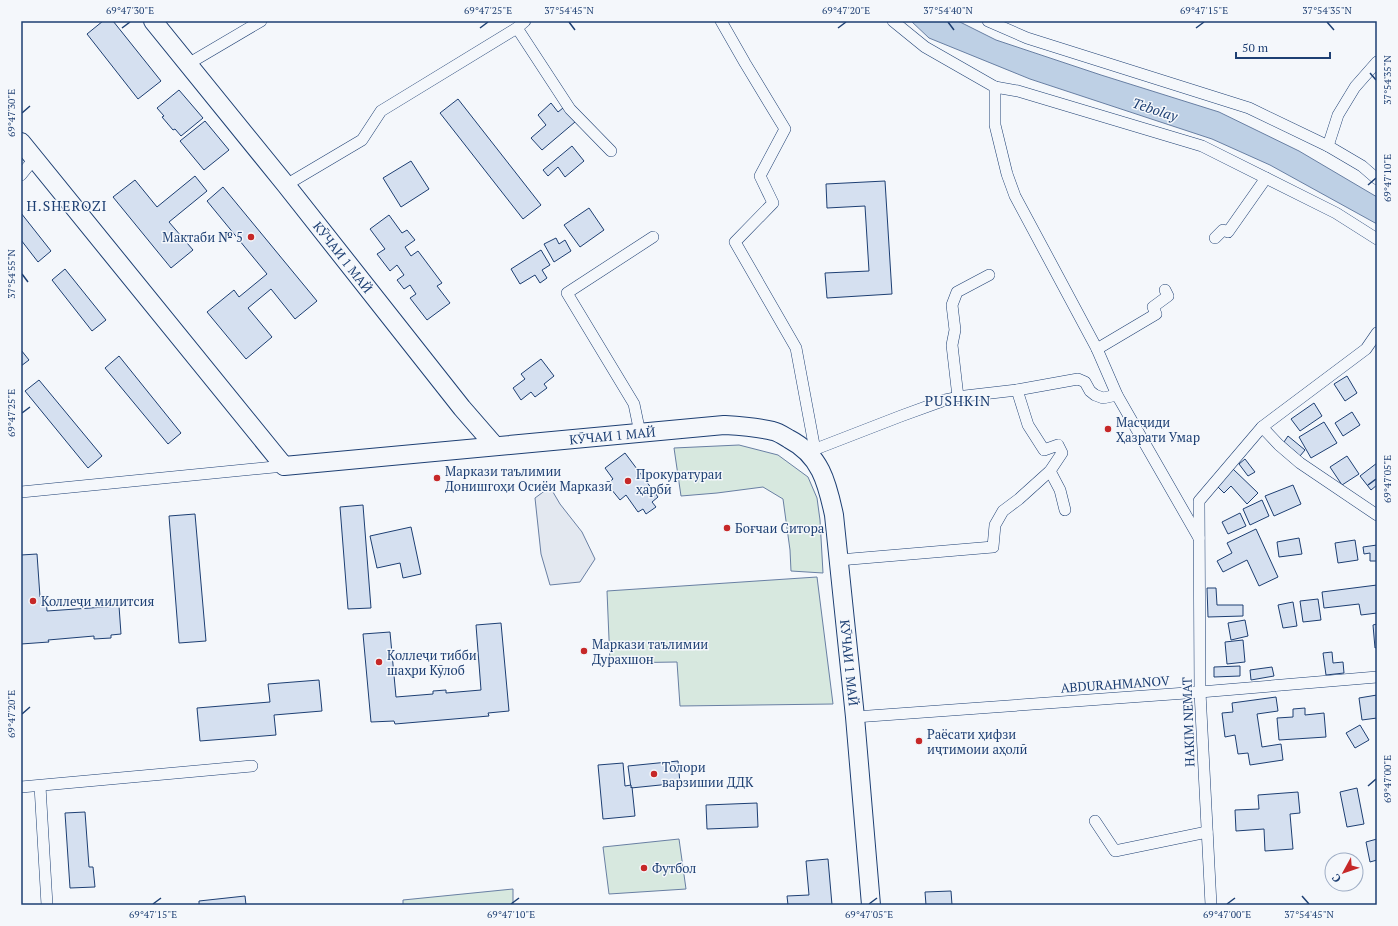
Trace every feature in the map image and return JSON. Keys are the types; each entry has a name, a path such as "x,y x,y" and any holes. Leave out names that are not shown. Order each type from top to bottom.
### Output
{"main road":[{"name":"КӮЧАИ 1 МАЙ","path":"153,21 286,185 462,408 495,446 724,425 753,427 774,431 811,451 821,469 829,492 834,514 855,717 871,905"},
{"path":"21,142 284,466 495,446"}],"street":[{"path":"188,64 261,21"},
{"path":"721,21 785,129 760,176 773,203 735,242 796,348 811,451 901,416 945,400 958,397 1017,390 1078,379 1085,382 1090,391 1102,398 1117,395"},
{"path":"893,21 925,47 995,87 1018,91 1202,146 1336,213 1377,239"},
{"path":"988,21 1028,38 1249,108 1328,146 1362,166 1377,179"},
{"path":"286,185 362,140 381,111 521,24 570,108 611,151"},
{"path":"1328,146 1338,115 1355,86 1377,62"},
{"path":"995,87 995,125 1007,174 1015,196 1097,349 1117,395 1199,538"},
{"path":"21,175 34,158"},
{"path":"1215,238 1223,230 1228,232 1266,178"},
{"path":"640,433 634,404 567,293 653,237"},
{"path":"958,397 952,345 955,330 952,305 957,292 989,275"},
{"path":"1097,349 1156,314 1153,307 1168,296 1165,290"},
{"name":"HAKIM NEMAT","path":"1211,905 1200,692 1199,500 1262,427 1366,350 1377,333"},
{"path":"839,560 993,547 995,525 1004,510 1019,499 1050,471 1062,453 1058,445 1044,450 1028,425 1017,390"},
{"path":"1262,427 1279,445 1300,463 1377,515"},
{"path":"21,492 284,466"},
{"path":"1050,471 1060,490 1065,510"},
{"name":"ABDURAHMANOV","path":"855,717 1200,692 1377,677"},
{"path":"21,788 252,766"},
{"path":"40,786 47,905"},
{"path":"1095,821 1115,851 1207,832"}],"shaded area":[{"path":"739,445 778,455 808,477 817,498 820,520 823,573 791,571 790,550 783,499 763,487 681,496 674,448"},
{"path":"550,487 560,504 582,532 595,559 580,582 550,585 541,554 535,498"},
{"path":"817,577 833,704 680,706 677,662 610,663 607,591"},
{"name":"Футбол","path":"679,839 686,889 609,894 603,847"},
{"path":"513,889 513,905 403,905 403,900"}],"water":[{"name":"Tebolay","path":"911,21 958,21 996,40 1219,112 1299,151 1377,197 1377,224 1270,165 1212,139 1030,79 929,38"}],"building":[{"path":"103,21 113,21 161,81 138,99 87,34"},
{"path":"179,90 203,118 181,136 175,129 173,130 162,117 164,116 157,108"},
{"path":"458,99 541,205 523,219 440,113"},
{"path":"551,103 558,112 563,108 575,122 542,150 531,138 546,125 538,115"},
{"path":"205,121 229,150 204,170 180,141"},
{"path":"572,146 584,161 565,177 558,167 548,176 543,170"},
{"path":"411,161 429,189 401,207 383,178"},
{"path":"195,176 207,191 169,222 193,250 171,268 113,197 135,180 157,207"},
{"path":"885,181 892,294 827,298 825,273 869,271 865,206 827,208 826,184"},
{"name":"Мактаби № 5","path":"223,187 317,301 295,319 271,289 248,308 272,337 246,359 207,312 234,290 239,297 267,274 207,201"},
{"path":"589,208 604,230 580,247 564,225"},
{"path":"21,213 51,251 38,262 21,240"},
{"path":"389,215 402,233 407,230 415,240 405,247 411,256 418,251 442,283 437,286 450,303 427,320 410,298 416,294 410,285 404,289 397,280 404,275 397,265 390,271 377,254 385,249 370,229"},
{"path":"556,238 559,244 565,240 571,251 554,262 544,244"},
{"path":"541,250 550,265 542,270 547,278 540,283 535,275 520,284 511,269"},
{"path":"65,269 106,320 92,331 52,280"},
{"path":"21,350 29,360 21,366"},
{"path":"119,356 181,433 168,444 105,368"},
{"path":"541,359 554,376 544,384 547,388 535,397 531,392 521,400 513,388 525,379 521,374"},
{"path":"1347,376 1357,393 1345,401 1334,384"},
{"path":"39,380 102,456 88,468 25,391"},
{"path":"1314,403 1322,416 1300,431 1291,419"},
{"path":"1352,412 1360,425 1343,436 1335,423"},
{"path":"1324,422 1337,443 1311,458 1299,437"},
{"path":"1288,436 1305,450 1300,456 1284,442"},
{"name":"Прокуратураи ҳарбӣ","path":"625,453 658,497 652,502 656,507 646,514 643,509 638,512 626,495 620,500 607,484 613,479 605,468"},
{"path":"1347,456 1359,474 1342,485 1330,467"},
{"path":"1245,459 1255,472 1248,476 1239,464"},
{"path":"1377,463 1377,485 1371,490 1360,476"},
{"path":"1233,469 1258,493 1247,504 1231,486 1224,493 1216,485"},
{"path":"1293,485 1301,504 1274,516 1265,496"},
{"path":"1262,500 1269,516 1250,525 1243,509"},
{"path":"363,505 371,608 348,609 340,507"},
{"path":"1240,513 1246,526 1228,534 1222,522"},
{"path":"195,514 206,641 179,643 169,516"},
{"path":"411,527 421,574 403,578 400,563 377,568 370,536"},
{"path":"1256,529 1278,577 1259,586 1247,560 1223,572 1217,561 1232,553 1227,543"},
{"path":"1299,538 1302,554 1279,557 1277,542"},
{"path":"1355,540 1358,560 1338,563 1335,543"},
{"path":"1377,545 1377,561 1370,561 1370,553 1364,554 1363,547"},
{"name":"Коллеҷи милитсия","path":"37,554 40,597 46,596 47,611 119,606 121,634 111,635 111,638 94,639 94,636 21,644 21,555"},
{"path":"1377,585 1377,613 1361,615 1359,604 1324,608 1322,592"},
{"path":"1207,588 1216,588 1217,605 1243,605 1243,616 1208,617"},
{"path":"1318,599 1321,620 1303,622 1300,601"},
{"path":"1293,602 1297,626 1283,628 1278,605"},
{"path":"1245,620 1248,636 1231,640 1228,623"},
{"name":"Коллеҷи тибби шаҳри Кӯлоб","path":"501,623 509,711 488,713 489,716 395,724 394,721 371,722 363,634 390,632 396,697 433,694 433,691 446,690 446,693 481,690 476,625"},
{"path":"1377,624 1377,647 1375,648 1373,625"},
{"path":"1243,640 1245,662 1227,664 1225,642"},
{"path":"1332,652 1333,663 1343,662 1344,673 1326,675 1323,653"},
{"path":"1240,666 1240,676 1214,677 1214,667"},
{"path":"1272,667 1274,676 1251,680 1250,670"},
{"path":"319,680 322,711 274,715 276,735 200,741 197,708 270,702 268,684"},
{"path":"1377,695 1377,718 1362,720 1359,698"},
{"path":"1276,697 1278,711 1257,714 1262,747 1281,744 1283,760 1250,765 1248,753 1238,754 1235,735 1225,737 1222,713 1233,712 1232,703"},
{"path":"1305,708 1305,715 1324,713 1326,737 1279,740 1277,718 1293,717 1293,709"},
{"path":"1360,725 1369,740 1355,748 1346,733"},
{"name":"Толори варзишии ДДК","path":"678,761 680,783 631,788 628,766"},
{"path":"623,763 625,786 631,785 631,788 632,787 635,816 603,819 598,765"},
{"path":"1357,788 1364,824 1347,827 1340,792"},
{"path":"1298,792 1300,813 1290,814 1293,849 1265,851 1264,829 1236,831 1235,810 1259,809 1258,795"},
{"path":"757,803 758,827 707,829 706,805"},
{"path":"85,812 89,867 93,867 95,887 70,888 65,813"},
{"path":"1377,839 1377,860 1370,862 1366,842"},
{"path":"828,859 832,905 788,905 787,896 809,895 806,861"},
{"path":"951,891 952,905 926,905 925,892"},
{"path":"245,896 246,905 199,905 199,901"}],"place":[{"name":"Мактаби № 5","path":"251,237"},
{"name":"Масҷиди Ҳазрати Умар","path":"1108,429"},
{"name":"Маркази таълимии Донишгоҳи Осиёи Марказӣ","path":"437,478"},
{"name":"Прокуратураи ҳарбӣ","path":"628,481"},
{"name":"Боғчаи Ситора","path":"727,528"},
{"name":"Коллеҷи милитсия","path":"33,601"},
{"name":"Маркази таълимии Дурахшон","path":"584,651"},
{"name":"Коллеҷи тибби шаҳри Кӯлоб","path":"379,662"},
{"name":"Раёсати ҳифзи иҷтимоии аҳолӣ","path":"919,741"},
{"name":"Толори варзишии ДДК","path":"654,774"},
{"name":"Футбол","path":"644,868"}],"district":[{"name":"H.SHEROZI","path":"67,205"},
{"name":"PUSHKIN","path":"958,400"}]}
